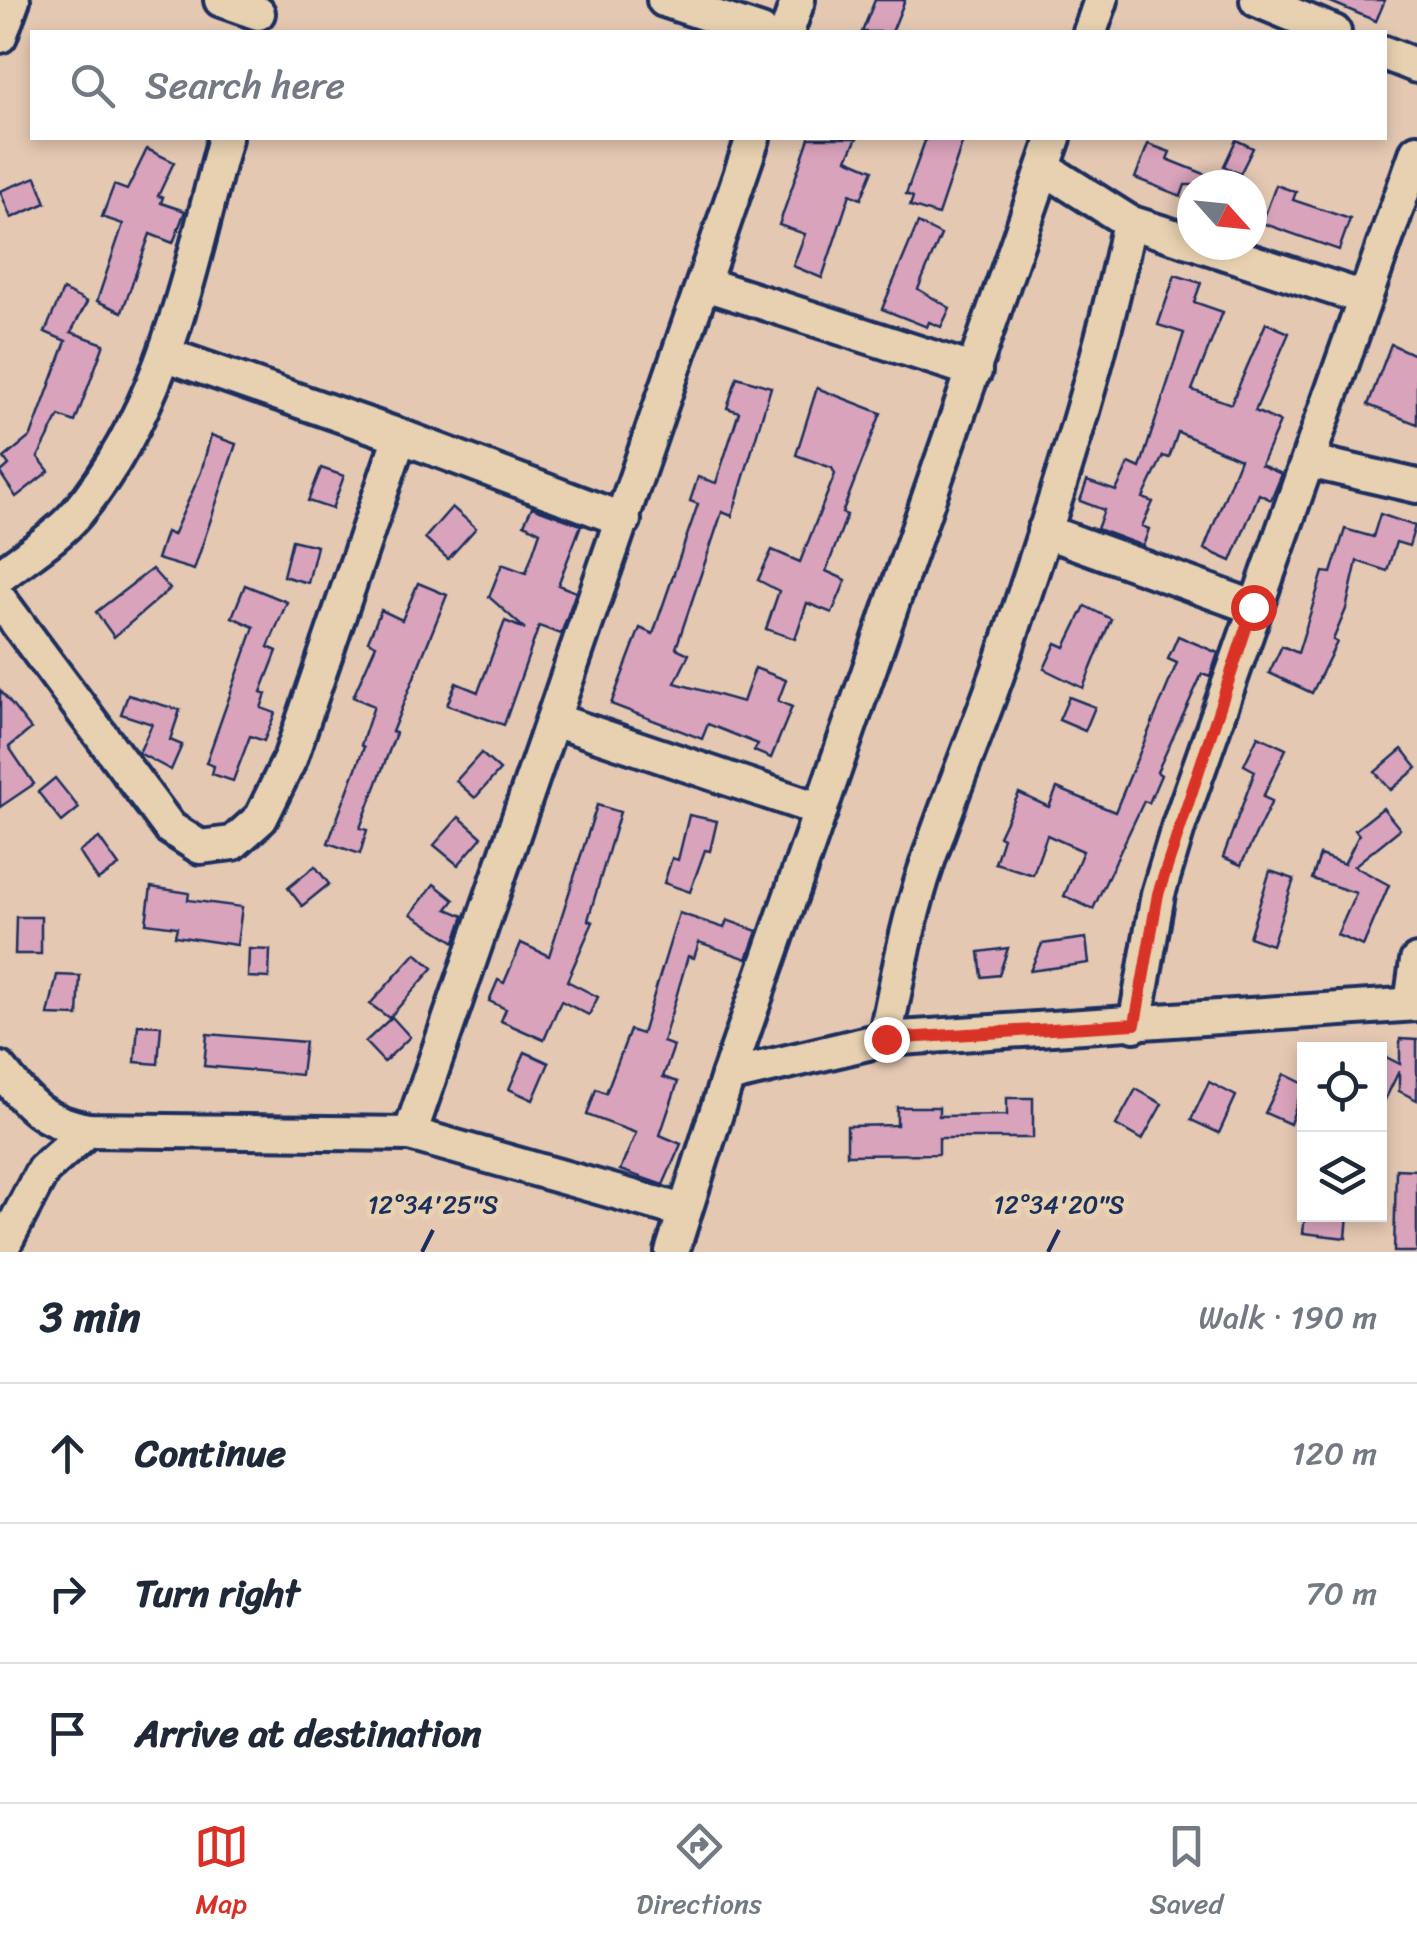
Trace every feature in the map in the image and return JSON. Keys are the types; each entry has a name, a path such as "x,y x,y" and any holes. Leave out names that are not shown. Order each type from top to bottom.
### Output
{"street":[{"path":"0,36 12,0"},
{"path":"220,0 258,15"},
{"path":"664,0 755,30"},
{"path":"788,30 798,0"},
{"path":"1091,30 1101,0"},
{"path":"1257,0 1329,30"},
{"path":"1387,54 1417,66"},
{"path":"0,576 75,517 120,454 166,355 223,140"},
{"path":"410,1134 706,284 752,140"},
{"path":"1135,1024 1158,894 1253,607 1364,298 1411,194 1417,151"},
{"path":"672,1252 728,1076 1049,153 1128,222 1177,237"},
{"path":"886,1039 901,955 927,864 1006,649 1044,531 1108,321 1128,222"},
{"path":"1247,260 1364,298"},
{"path":"706,284 975,370"},
{"path":"166,355 400,436 624,520"},
{"path":"0,600 170,828 200,847 233,843 261,818 290,759 400,436"},
{"path":"1308,461 1417,486"},
{"path":"1044,531 1253,607"},
{"path":"554,720 821,810"},
{"path":"728,1076 886,1039 1414,1004 1417,960"},
{"path":"4,1084 54,1124 88,1130 410,1134 683,1212"},
{"path":"0,1252 43,1170 88,1130"}],"building":[{"path":"875,0 905,0 893,30 863,30"},
{"path":"1326,0 1385,0 1376,21"},
{"path":"808,140 856,140 847,159 873,170 861,199 850,194 822,278 793,266 805,234 779,225"},
{"path":"925,140 963,140 938,215 910,206 913,197 906,194"},
{"path":"1236,140 1253,148 1242,170 1224,166"},
{"path":"1148,144 1170,152 1167,159 1194,170 1177,170 1177,194 1135,178"},
{"path":"147,149 174,162 158,196 163,197 161,203 185,211 173,243 150,234 122,312 97,301 123,224 102,217 114,185 127,190"},
{"path":"36,177 46,203 11,218 0,191"},
{"path":"1276,185 1296,192 1293,200 1350,219 1339,250 1267,225 1267,209"},
{"path":"918,223 941,235 918,289 950,308 941,327 929,322 927,327 882,309"},
{"path":"1175,275 1201,283 1194,302 1223,312 1192,390 1231,404 1266,323 1289,333 1255,411 1280,422 1261,465 1282,474 1271,500 1259,494 1231,561 1204,549 1240,459 1178,432 1169,458 1163,456 1143,498 1153,502 1142,526 1149,529 1143,546 1097,529 1104,510 1080,501 1087,481 1116,491 1129,463 1140,468 1184,333 1158,325"},
{"path":"63,290 87,302 71,332 104,344 75,422 59,416 38,457 49,471 16,497 0,473 9,465 4,458 31,436 66,341 45,332"},
{"path":"1391,344 1417,356 1417,424 1368,405"},
{"path":"737,377 771,387 732,516 722,512 676,648 689,654 675,683 743,702 755,668 786,680 778,701 792,707 771,758 754,751 758,744 708,724 702,739 611,704 640,628 653,634 698,504 690,501 698,477 716,483 739,412 727,408"},
{"path":"817,388 881,413 842,513 847,515 826,571 846,580 832,613 807,603 795,639 766,629 779,591 758,580 772,550 800,562 835,474 832,468 796,455"},
{"path":"211,435 236,444 194,570 157,559 166,532 173,535 201,472"},
{"path":"321,468 344,476 332,509 308,501"},
{"path":"452,507 476,528 448,559 425,538"},
{"path":"532,507 581,525 558,585 576,592 561,634 539,626 504,725 447,705 456,683 478,692 505,621 525,629 489,597 502,564 526,573 540,532 524,524"},
{"path":"1380,514 1415,526 1409,546 1396,542 1387,571 1357,561 1346,609 1333,640 1337,642 1312,693 1269,673 1282,646 1298,653 1323,572 1331,573 1345,529 1373,537"},
{"path":"292,540 317,546 308,583 283,576"},
{"path":"152,569 170,589 114,637 96,612"},
{"path":"418,583 447,595 392,732 396,733 360,828 367,830 360,854 328,843 364,747 361,745 374,706 353,697 376,645 368,641 381,610 402,620"},
{"path":"245,585 287,602 268,647 277,651 261,692 266,694 261,708 275,713 264,741 250,736 233,781 212,774 214,766 206,763 254,627 232,617"},
{"path":"1085,606 1111,619 1083,688 1044,669 1056,643 1065,647"},
{"path":"1178,636 1218,653 1210,677 1202,674 1157,772 1161,775 1149,803 1144,801 1093,909 1064,896 1083,851 1047,835 1033,875 995,863 1003,838 999,836 1019,793 1049,807 1057,788 1115,812 1177,663 1168,659"},
{"path":"0,690 31,729 9,747 34,784 0,807"},
{"path":"128,695 180,710 170,740 182,745 171,770 139,753 152,724 121,714"},
{"path":"1069,697 1095,707 1085,731 1059,720"},
{"path":"1258,736 1286,749 1263,797 1272,801 1241,865 1223,857 1255,771 1244,765"},
{"path":"1402,749 1417,768 1391,790 1375,772"},
{"path":"481,753 500,770 475,798 456,781"},
{"path":"55,778 79,808 62,822 38,792"},
{"path":"597,805 620,812 588,920 593,922 567,981 598,997 589,1015 561,1001 544,1040 501,1021 506,1009 489,1001 498,980 504,983 521,943 549,956"},
{"path":"1383,808 1400,829 1354,866 1389,885 1363,946 1337,935 1356,893 1312,879 1320,855 1344,864 1359,835 1355,830"},
{"path":"689,815 717,821 710,851 705,850 690,892 664,883 672,858 678,860"},
{"path":"459,817 482,837 458,865 434,845"},
{"path":"99,838 119,866 98,880 79,852"},
{"path":"315,866 329,884 302,906 288,888"},
{"path":"1270,871 1294,879 1272,945 1249,937"},
{"path":"434,884 454,900 447,909 464,916 455,942 411,914"},
{"path":"151,887 189,893 188,900 242,907 237,945 175,936 177,927 146,923"},
{"path":"679,913 724,928 727,920 757,931 747,959 699,942 694,958 688,956 663,1042 674,1046 663,1077 678,1082 660,1135 681,1144 663,1185 620,1170 636,1133 587,1115 596,1089 606,1093 630,1030 642,1034"},
{"path":"16,917 41,917 41,954 15,954"},
{"path":"1086,938 1089,963 1030,971 1042,944"},
{"path":"1008,948 999,975 982,977 979,952"},
{"path":"249,949 270,950 269,978 248,977"},
{"path":"416,953 433,968 389,1018 370,1004"},
{"path":"57,975 80,976 78,1016 48,1015"},
{"path":"392,1017 410,1037 384,1062 365,1042"},
{"path":"138,1025 161,1026 158,1064 135,1062"},
{"path":"207,1034 305,1042 301,1075 204,1066"},
{"path":"1400,1039 1417,1040 1417,1100 1399,1091 1399,1071 1387,1096 1387,1058 1400,1064"},
{"path":"525,1052 549,1063 533,1100 509,1089"},
{"path":"1284,1074 1297,1080 1297,1104 1290,1124 1265,1113"},
{"path":"1209,1082 1236,1096 1219,1133 1191,1120"},
{"path":"1136,1089 1162,1104 1142,1140 1116,1125"},
{"path":"1007,1098 1033,1098 1033,1138 939,1138 939,1154 847,1155 847,1126 897,1125 897,1107 939,1107 939,1116 1007,1115"},
{"path":"1396,1169 1417,1170 1417,1252 1394,1252"},
{"path":"1304,1222 1347,1222 1346,1238 1303,1233"}],"route":[{"path":"886,1039 1135,1024 1158,894 1253,607"}]}
